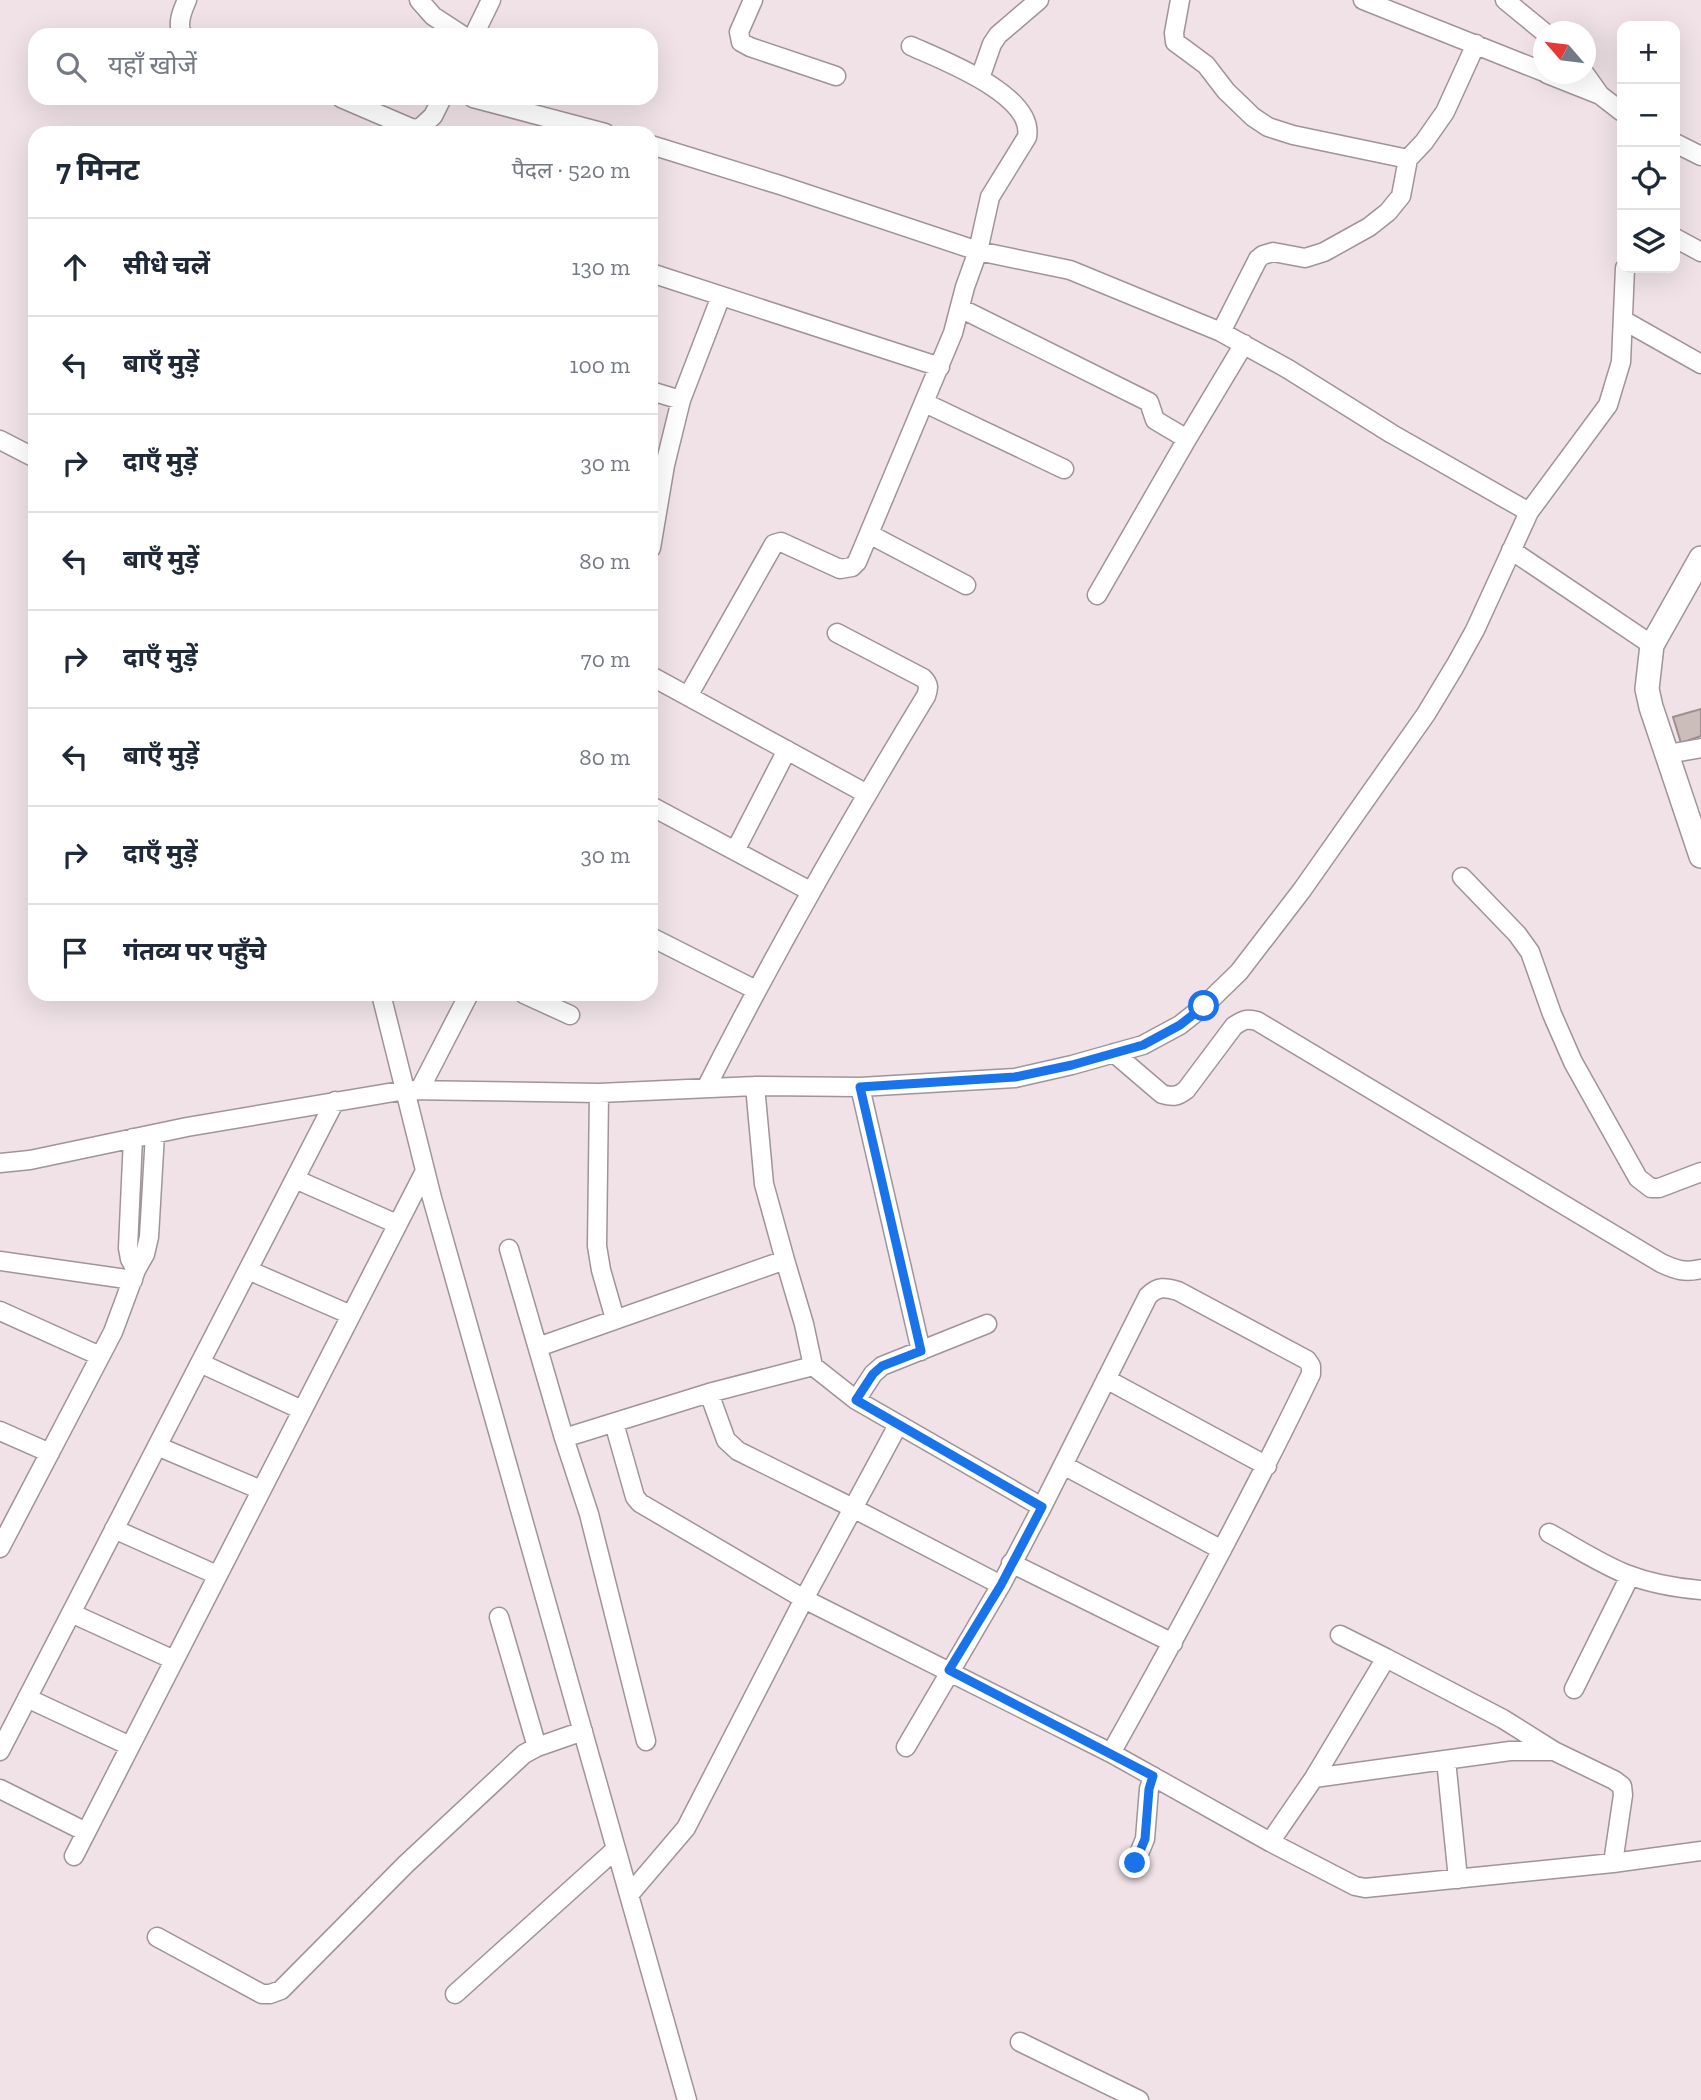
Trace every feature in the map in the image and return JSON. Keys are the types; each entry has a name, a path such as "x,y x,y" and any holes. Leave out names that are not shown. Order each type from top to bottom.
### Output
{"main road":[{"path":"1701,558 1653,645 1647,689 1651,708 1695,820 1701,856"}],"street":[{"path":"180,28 187,0"},
{"path":"420,0 433,16 451,28"},
{"path":"477,28 491,0"},
{"path":"752,0 739,32 741,42 836,76"},
{"path":"980,78 998,35 1039,0"},
{"path":"1180,0 1175,42 1206,65 1253,117 1282,133 1408,159"},
{"path":"1363,0 1533,68"},
{"path":"1511,2 1533,22"},
{"path":"1221,332 1258,259 1263,255 1273,252 1305,258 1324,252 1369,227 1388,212 1401,196 1408,159 1445,112 1476,44"},
{"path":"688,696 774,544 781,542 840,569 846,569 857,562 953,333 978,251 990,197 1027,137 1027,120 997,89 980,78 911,46"},
{"path":"1572,84 1600,95 1617,108"},
{"path":"1592,84 1600,95"},
{"path":"357,105 406,126"},
{"path":"422,126 433,117 439,105"},
{"path":"498,105 578,126"},
{"path":"1680,146 1701,156"},
{"path":"658,147 978,251 1070,270 1221,332 1529,512"},
{"path":"1680,241 1701,252"},
{"path":"0,1163 30,1160 155,1133 413,1089 599,1093 755,1086 860,1087 1015,1077 1143,1045 1180,1025 1204,1006 1247,962 1302,890 1426,714 1475,630 1529,512 1608,405 1621,362 1625,273"},
{"path":"658,274 940,367"},
{"path":"658,499 681,400 721,296"},
{"path":"960,308 1149,402 1155,420 1187,439"},
{"path":"1623,320 1701,364"},
{"path":"1097,595 1244,344"},
{"path":"658,393 681,400"},
{"path":"925,403 1064,469"},
{"path":"0,440 28,454"},
{"path":"869,534 967,585"},
{"path":"1510,550 1653,645"},
{"path":"706,1088 810,891 929,688 923,678 837,633"},
{"path":"658,681 867,793"},
{"path":"1668,754 1701,748"},
{"path":"735,851 787,750"},
{"path":"658,810 810,891"},
{"path":"1462,877 1531,952 1552,1014 1573,1062 1638,1178 1651,1188 1660,1188 1701,1172"},
{"path":"658,941 756,990"},
{"path":"383,1001 413,1089 425,1171 687,2100"},
{"path":"413,1089 465,1001"},
{"path":"539,1001 570,1015"},
{"path":"1114,1053 1162,1094 1179,1096 1234,1026 1249,1018 1661,1263 1678,1271 1701,1269"},
{"path":"755,1086 764,1184 804,1324 813,1366 856,1400 1042,1507"},
{"path":"860,1087 921,1351"},
{"path":"599,1093 597,1246 600,1270 615,1319"},
{"path":"0,1751 335,1101"},
{"path":"1,1543 113,1332 145,1254 149,1237 155,1133"},
{"path":"133,1138 128,1248 135,1275"},
{"path":"74,1856 425,1171"},
{"path":"295,1179 397,1224"},
{"path":"509,1249 589,1514 646,1741"},
{"path":"538,1347 785,1260"},
{"path":"0,1261 135,1275"},
{"path":"248,1270 351,1315"},
{"path":"906,1747 1001,1585 1148,1296 1155,1289 1165,1286 1307,1360 1311,1366 1311,1374 1267,1466 1111,1753"},
{"path":"0,1311 100,1356"},
{"path":"856,1400 873,1374 882,1366 987,1324"},
{"path":"200,1363 302,1410"},
{"path":"564,1438 709,1393 813,1366"},
{"path":"1106,1379 1267,1466"},
{"path":"709,1393 726,1440 738,1451 1001,1585"},
{"path":"614,1423 635,1497 640,1503 804,1599 1111,1753 1354,1886 1365,1888 1458,1879 1701,1851"},
{"path":"629,1895 686,1828 804,1599 898,1425"},
{"path":"0,1431 50,1453"},
{"path":"157,1446 261,1490"},
{"path":"1063,1465 1222,1550"},
{"path":"114,1529 218,1575"},
{"path":"1549,1533 1630,1576 1701,1590"},
{"path":"1011,1563 1173,1643"},
{"path":"1574,1689 1630,1576"},
{"path":"71,1613 174,1660"},
{"path":"499,1617 537,1747"},
{"path":"1340,1635 1503,1719 1554,1751 1622,1786 1614,1863"},
{"path":"1270,1842 1314,1778 1386,1658"},
{"path":"27,1698 130,1746"},
{"path":"157,1937 262,1994 281,1990 406,1864 524,1754 583,1731"},
{"path":"1314,1778 1510,1751 1554,1751"},
{"path":"1447,1760 1458,1879"},
{"path":"1135,1863 1145,1839 1149,1789 1153,1776"},
{"path":"0,1790 86,1832"},
{"path":"455,1994 616,1849"},
{"path":"1020,2042 1139,2100"}],"building":[{"path":"1701,709 1701,736 1681,743 1673,717"}],"route":[{"path":"1135,1863 1145,1839 1149,1789 1153,1776 949,1670 1001,1585 1042,1507 856,1400 873,1374 882,1366 921,1351 860,1087 1015,1077 1072,1065 1143,1045 1180,1025 1204,1006"}]}
